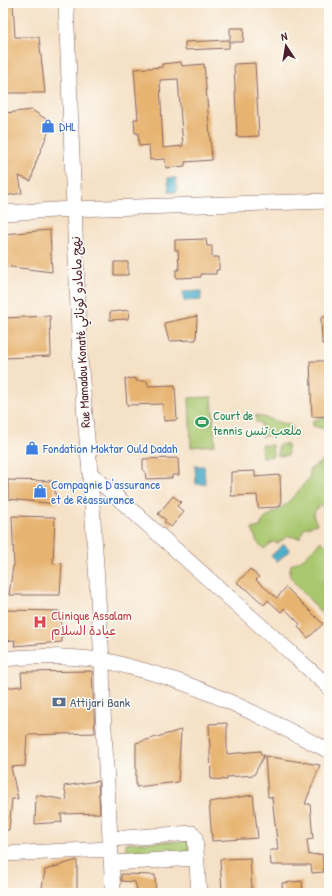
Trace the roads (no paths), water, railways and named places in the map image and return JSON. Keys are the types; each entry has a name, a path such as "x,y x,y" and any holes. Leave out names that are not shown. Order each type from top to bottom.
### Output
{"street":[{"name":"Rue Mamadou Konaté نهج مامادو كوناتي","path":"66,3 80,359 90,473 102,660 103,711 113,893"},
{"path":"3,213 73,209 329,201"},
{"path":"90,473 329,687"},
{"path":"3,659 71,657 102,660 173,678 276,724 329,751 329,759"},
{"path":"111,850 192,833 195,837 199,893"},
{"path":"3,854 111,850 196,858"}],"water":[{"path":"168,178 176,178 177,192 169,192"},
{"path":"201,291 201,300 184,301 183,292"},
{"path":"195,466 204,466 205,484 196,484"},
{"path":"284,544 290,550 277,562 271,556"}],"place":[{"name":"DHL","path":"48,126"},
{"name":"Court de tennis ملعب تنس","path":"202,422"},
{"name":"Fondation Moktar Ould Dadah","path":"32,448"},
{"name":"Compagnie D'assurance et de Réassurance","path":"40,491"},
{"name":"Clinique Assalam عيادة السلام","path":"40,622"},
{"name":"Attijari Bank","path":"59,702"}]}
